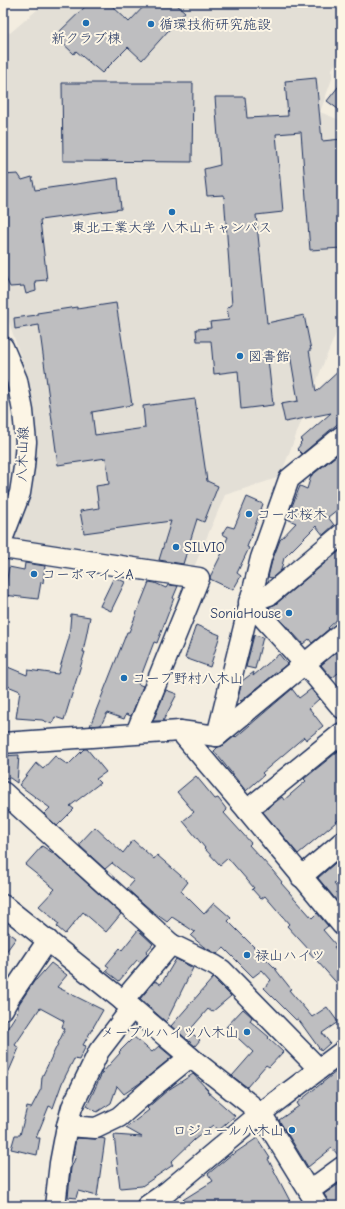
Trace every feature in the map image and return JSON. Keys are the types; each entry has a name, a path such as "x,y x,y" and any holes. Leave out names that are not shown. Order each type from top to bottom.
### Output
{"street":[{"name":"八木山線","path":"3,348 17,380 23,412 26,442 20,492 3,536"},
{"path":"217,736 261,558 289,479 342,436"},
{"path":"249,602 269,595 342,534"},
{"path":"3,548 199,578 136,733"},
{"path":"249,602 305,664 342,708"},
{"path":"3,743 180,731 217,736 342,633"},
{"path":"180,731 342,925"},
{"path":"247,810 342,733"},
{"path":"3,792 171,944 222,970 319,1069"},
{"path":"301,876 342,842"},
{"path":"3,905 261,1113 313,1199 342,1167"},
{"path":"3,1009 48,940"},
{"path":"55,1206 60,1163 72,1107 99,1051 127,1004 171,944"},
{"path":"148,1206 172,1199 261,1113 342,1052"},
{"path":"67,1126 96,1128 119,1117 190,1057"}],"shaded area":[{"name":"東北工業大学 八木山キャンパス","path":"45,3 342,3 342,55 332,69 332,79 320,112 342,121 342,319 280,477 225,495 191,574 10,544 31,486 34,440 28,379 3,304 3,30 10,33"}],"building":[{"path":"89,3 109,3 129,22 147,3 175,3 185,12 142,60 128,47 102,73 76,51 74,54 55,36"},
{"path":"316,78 322,141 342,139 342,248 310,250 301,132 276,134 283,212 256,215 267,323 304,315 311,350 309,350 316,392 342,368 342,420 302,454 297,449 302,441 300,440 331,413 285,422 281,404 298,401 290,354 268,359 273,405 241,409 238,371 214,374 211,341 197,341 196,329 211,328 210,322 229,320 227,308 232,305 224,195 207,196 204,169 220,165 215,97 245,97 247,118 288,116 285,81"},
{"path":"342,82 342,112 327,101"},
{"path":"62,83 193,83 192,162 63,161"},
{"path":"18,174 22,180 32,177 35,190 118,178 121,209 40,220 47,280 35,281 36,291 26,294 24,286 10,287 3,272 3,175"},
{"path":"116,303 132,405 92,412 95,435 145,428 143,406 195,399 207,481 218,486 204,522 197,519 183,564 159,560 171,521 84,533 80,511 99,508 96,486 109,484 106,458 58,465 39,325 15,329 14,318 77,307 77,309"},
{"path":"342,451 342,506 328,517 334,525 323,535 316,526 284,558 281,570 272,578 268,577 280,540 296,523 287,519 300,486 307,489 311,476"},
{"path":"247,497 263,504 247,547 249,548 237,573 241,576 233,590 210,579 210,577 228,537 222,534 227,526 234,528"},
{"path":"342,549 342,615 328,628 329,629 312,643 309,639 303,644 269,607 276,604"},
{"name":"コーポマインA","path":"25,563 45,566 43,583 41,582 38,599 4,595 9,567 24,570"},
{"path":"114,577 125,582 111,611 100,606"},
{"name":"コープ野村八木山","path":"149,582 166,588 168,585 178,586 157,643 154,642 138,684 143,686 131,716 126,714 124,719 107,713 101,725 90,726 127,632 129,632"},
{"path":"71,614 90,617 83,652 85,652 64,720 55,717 52,724 42,720 16,718 20,691 3,684 3,665 27,675 28,670 58,674 69,638"},
{"path":"196,625 220,635 210,667 185,658"},
{"path":"254,635 263,637 255,669 246,667"},
{"path":"342,648 342,670 332,678 321,665"},
{"path":"279,654 287,664 241,701 238,698 242,681 254,672 253,676"},
{"path":"292,689 299,698 311,689 319,699 309,708 323,726 306,740 304,737 262,773 264,775 246,791 214,751 235,736 236,737"},
{"path":"166,690 177,694 163,721 153,721"},
{"path":"342,748 342,817 298,854 263,812 282,797 284,800 306,781 304,779"},
{"path":"84,749 87,749 106,772 96,779 100,783 70,806 74,809 57,826 44,814 50,808 19,785 36,763 43,769 55,756 68,765"},
{"path":"19,755 17,783 10,778 3,778 3,756"},
{"path":"196,776 215,799 218,798 227,810 224,813 251,843 249,845 273,871 282,882 281,883 312,918 317,913 328,926 323,930 336,945 334,947 342,956 342,989 287,926 289,924 265,896 261,899 252,889 254,888 228,858 220,865 204,848 183,821 194,812 177,792"},
{"path":"95,827 123,853 133,840 154,859 157,855 188,882 181,891 204,914 214,903 231,918 228,921 276,969 291,989 289,990 312,1017 327,1007 338,1022 322,1033 330,1043 321,1051 298,1019 296,1020 264,988 271,980 262,970 253,977 224,948 217,954 204,947 191,936 195,932 172,917 167,922 127,889 134,881 112,863 105,869 80,846 80,843"},
{"path":"42,846 56,855 121,914 106,932 83,912 65,934 57,927 59,924 39,906 55,889 25,865"},
{"path":"342,857 342,883 340,880 334,884 342,893 342,907 318,878"},
{"path":"3,928 16,938 3,956"},
{"path":"138,930 153,944 146,952 148,954 140,962 137,960 119,981 106,971 109,967 106,965 120,948 122,950"},
{"path":"176,959 193,968 166,1022 140,999 155,981 161,984"},
{"path":"51,963 67,975 57,987 103,1010 83,1045 86,1046 79,1060 74,1059 62,1083 53,1108 49,1106 36,1138 40,1138 37,1155 11,1149 15,1135 20,1135 27,1107 31,1108 41,1089 42,1077 65,1029 62,1027 64,1021 40,1008 15,1045 19,1048 3,1085 3,1035 17,1013 19,1004 35,980"},
{"path":"213,978 231,996 212,1012 208,1009 189,1031 200,1040 195,1046 171,1026"},
{"path":"243,1009 252,1017 250,1021 269,1037 268,1038 283,1052 269,1067 266,1065 247,1087 232,1076 253,1052 226,1027"},
{"path":"134,1037 152,1052 159,1046 172,1057 124,1094 117,1086 111,1103 97,1112 87,1106 102,1073 120,1053 119,1052"},
{"path":"342,1067 342,1156 339,1156 332,1148 308,1167 279,1120 299,1106 297,1103"},
{"path":"193,1074 208,1090 207,1091 235,1116 218,1131 213,1125 194,1140 171,1162 173,1165 142,1186 120,1188 114,1135 142,1137 126,1128 149,1110 147,1108 168,1090"},
{"path":"76,1138 105,1139 97,1196 78,1191 76,1198 68,1197 71,1168 76,1156 73,1155"},
{"path":"257,1138 270,1158 268,1159 290,1201 281,1206 173,1206 213,1181 208,1174 232,1154"},
{"path":"342,1182 342,1206 329,1206 328,1200 324,1194"}],"place":[{"name":"新クラブ棟","path":"86,23"},
{"name":"循環技術研究施設","path":"151,24"},
{"name":"東北工業大学 八木山キャンパス","path":"172,212"},
{"name":"図書館","path":"240,356"},
{"name":"コーポ桜木","path":"249,514"},
{"name":"SILVIO","path":"176,547"},
{"name":"コーポマインA","path":"34,574"},
{"name":"SoniaHouse","path":"289,613"},
{"name":"コープ野村八木山","path":"124,678"},
{"name":"禄山ハイツ","path":"247,955"},
{"name":"メープルハイツ八木山","path":"247,1032"},
{"name":"ロジュール八木山","path":"292,1130"}]}
